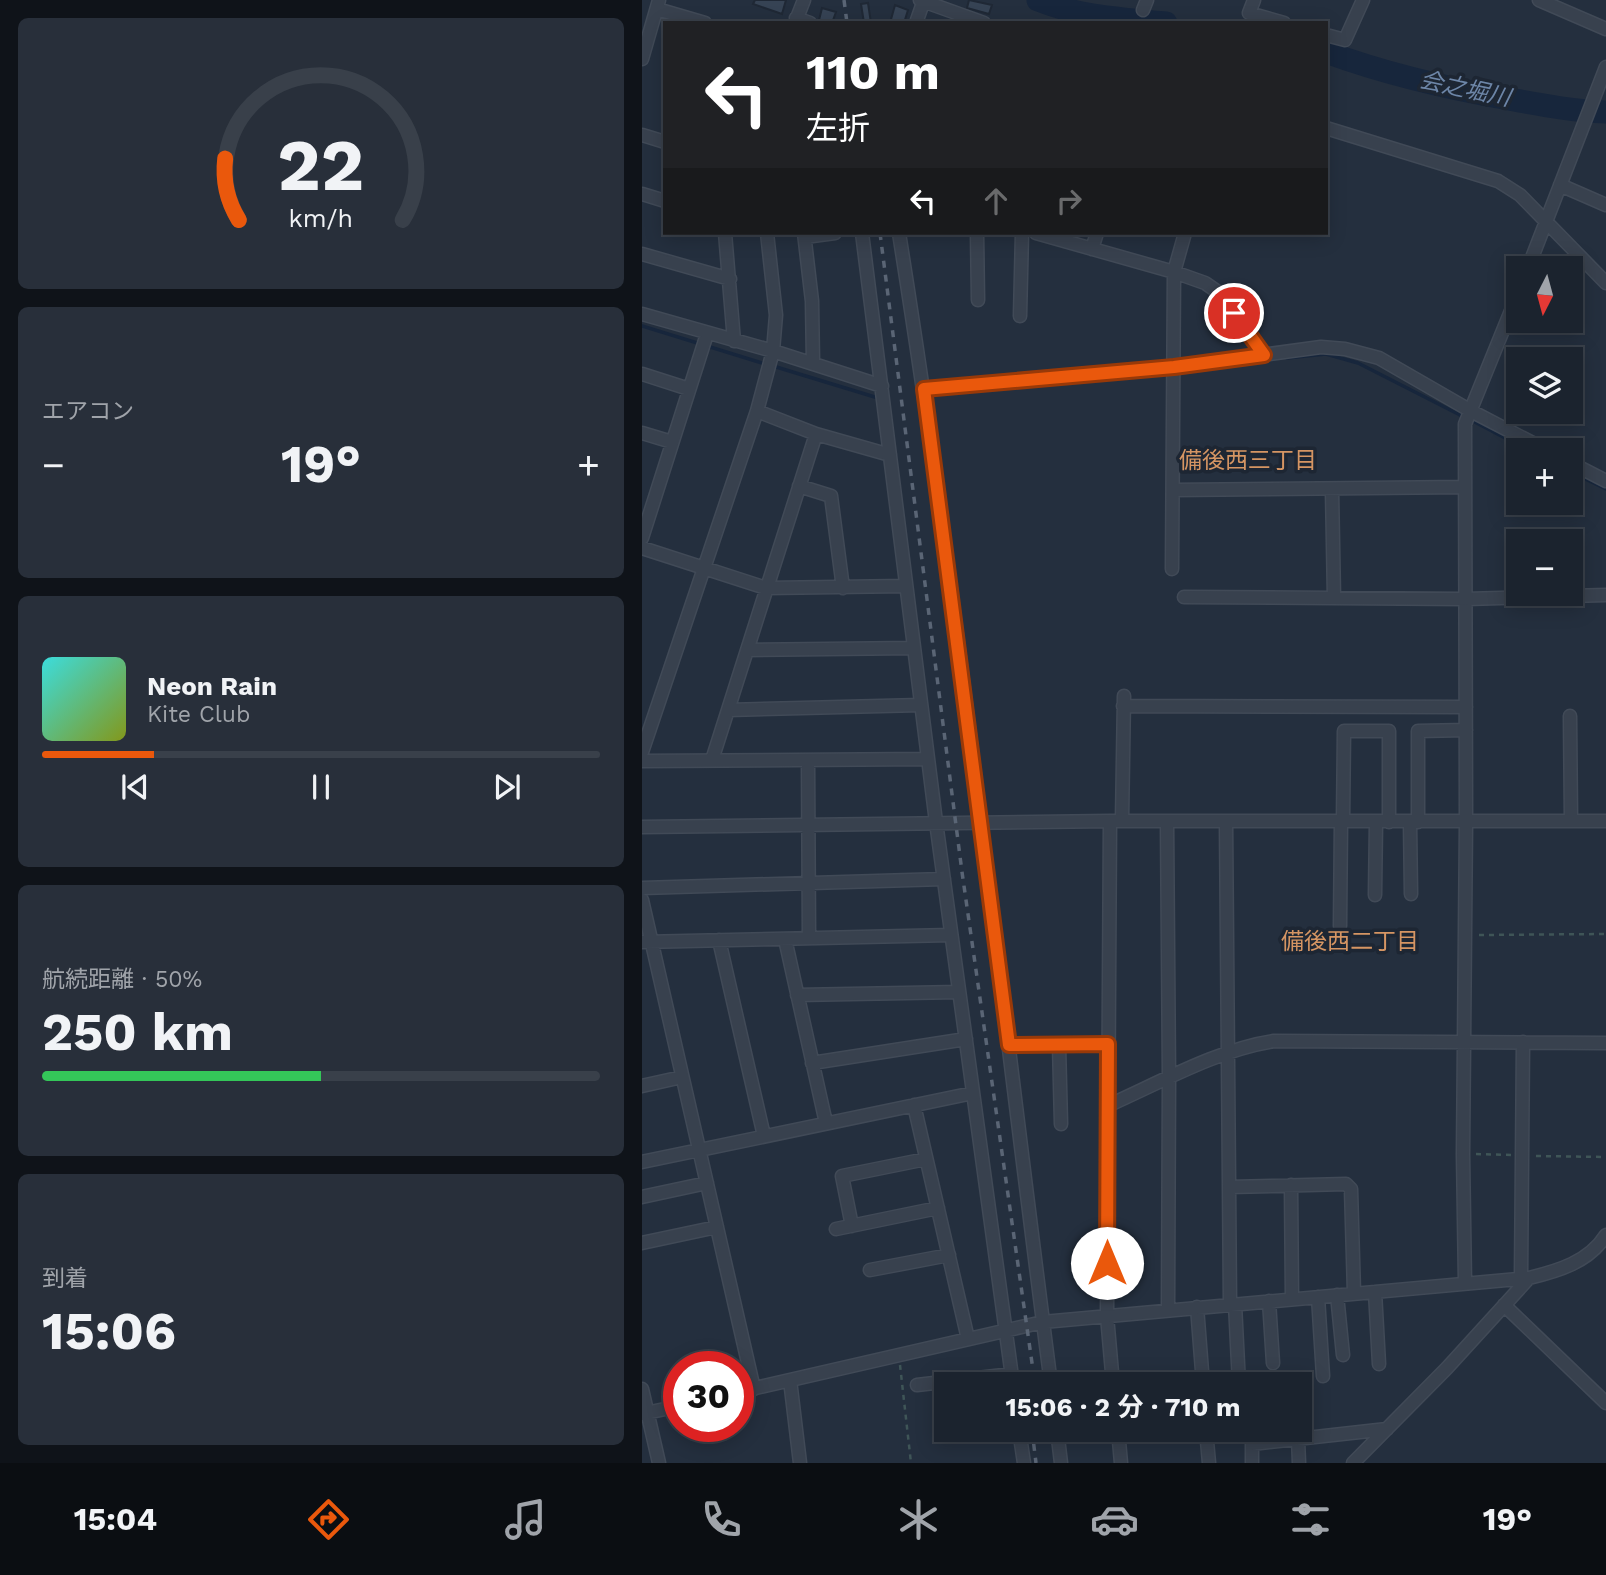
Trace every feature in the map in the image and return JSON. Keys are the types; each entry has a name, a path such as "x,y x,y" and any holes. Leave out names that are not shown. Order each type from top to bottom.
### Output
{"street":[{"path":"795,20 804,0"},
{"path":"917,21 922,0 978,21"},
{"path":"1254,0 1249,13 1277,21"},
{"path":"1328,36 1346,40 1363,0"},
{"path":"1539,0 1606,29"},
{"path":"642,59 658,4 700,21"},
{"path":"1533,256 1606,67"},
{"path":"1328,129 1498,181 1520,195 1606,284"},
{"path":"642,135 663,141"},
{"path":"1560,185 1606,205"},
{"path":"642,194 663,200"},
{"path":"725,235 734,341"},
{"path":"642,752 757,411 773,351 776,315 767,235"},
{"path":"805,235 812,301 813,363"},
{"path":"862,235 936,822 1011,1372"},
{"path":"899,235 924,389 982,823 1049,1372"},
{"path":"977,235 978,300"},
{"path":"1020,316 1022,235"},
{"path":"1052,235 1205,283 1218,292 1264,355"},
{"path":"1092,249 1096,235"},
{"path":"1172,569 1174,272 1184,235"},
{"path":"642,254 730,279"},
{"path":"642,314 813,363 882,386"},
{"path":"1465,1283 1465,424 1506,324"},
{"path":"642,538 707,334"},
{"path":"924,389 1174,367 1321,347 1379,358 1523,438"},
{"path":"642,374 689,389"},
{"path":"757,411 816,434 890,455"},
{"path":"642,433 672,442"},
{"path":"712,760 816,434"},
{"path":"1583,469 1606,481"},
{"path":"799,486 831,496 843,588"},
{"path":"1173,489 1465,487"},
{"path":"1332,490 1334,598"},
{"path":"642,492 655,496"},
{"path":"642,548 766,588 906,586"},
{"path":"1184,597 1466,599 1606,595"},
{"path":"747,650 914,648"},
{"path":"1112,1372 1107,1316 1108,1044 1116,821 1124,701 1466,707"},
{"path":"728,710 921,705"},
{"path":"1571,716 1571,821"},
{"path":"1410,894 1418,731 1466,730"},
{"path":"1340,926 1344,731 1389,731 1375,895"},
{"path":"642,761 928,759"},
{"path":"808,760 809,938"},
{"path":"1167,821 1168,1310"},
{"path":"1226,821 1229,1187 1238,1372"},
{"path":"642,827 936,822 1606,821"},
{"path":"642,888 944,879"},
{"path":"642,900 647,941 682,1077 745,1351"},
{"path":"647,941 951,936"},
{"path":"785,939 826,1124"},
{"path":"719,940 764,1136"},
{"path":"797,995 959,992"},
{"path":"812,1063 966,1039"},
{"path":"1108,1106 1228,1052 1274,1041 1606,1043"},
{"path":"1353,1463 1447,1368 1525,1278 1523,1042"},
{"path":"1009,1045 1108,1044"},
{"path":"1059,1045 1061,1124"},
{"path":"642,1086 682,1077"},
{"path":"642,1163 973,1093"},
{"path":"914,1105 968,1339"},
{"path":"853,1226 842,1176 926,1159"},
{"path":"642,1197 707,1183"},
{"path":"1229,1187 1346,1184 1351,1189 1354,1293"},
{"path":"1291,1185 1292,1299"},
{"path":"836,1229 938,1208"},
{"path":"642,1242 717,1227"},
{"path":"754,1389 1043,1322 1525,1278 1557,1272 1582,1259 1600,1244 1606,1235"},
{"path":"870,1270 949,1255"},
{"path":"1375,1292 1379,1364"},
{"path":"1337,1295 1343,1355"},
{"path":"1318,1297 1323,1376"},
{"path":"1269,1301 1273,1363"},
{"path":"1504,1305 1606,1403"},
{"path":"1197,1307 1202,1372"},
{"path":"790,1380 800,1463"},
{"path":"917,1385 934,1384"},
{"path":"642,1388 645,1414 659,1463"},
{"path":"645,1414 663,1410"},
{"path":"1312,1437 1387,1429"},
{"path":"1021,1442 1024,1463"},
{"path":"1058,1442 1061,1463"},
{"path":"1119,1442 1121,1463"},
{"path":"1207,1442 1209,1463"},
{"path":"1252,1463 1252,1444 1270,1442"},
{"path":"1298,1442 1299,1463"}],"path":[{"path":"1465,935 1606,934"},
{"path":"899,1355 911,1463"}],"building":[{"path":"755,0 786,0 782,14 753,4"},
{"path":"969,0 992,5 989,14 967,8"},
{"path":"868,3 871,21 864,21 861,4"},
{"path":"895,5 908,10 905,21 891,21"},
{"path":"822,8 836,12 833,21 819,20"}],"waterway":[{"name":"会之堀川","path":"1038,0 1085,14 1146,21"},
{"name":"会之堀川","path":"1328,53 1394,74 1462,90 1558,107 1606,112"},
{"path":"642,326 765,364"},
{"path":"1287,358 1326,354 1358,363 1464,417"},
{"path":"773,366 878,398"},
{"path":"1176,372 1217,367"},
{"path":"1471,420 1506,438"},
{"path":"1583,478 1606,489"}],"railway":[{"path":"844,0 847,21"},
{"path":"880,235 962,872 1033,1372"},
{"path":"1033,1442 1036,1463"}],"district":[{"name":"備後西三丁目","path":"1248,460"},
{"name":"備後西二丁目","path":"1350,941"}],"route":[{"path":"1107,1263 1108,1044 1009,1045 924,389 1174,367 1264,355 1234,313"}]}
